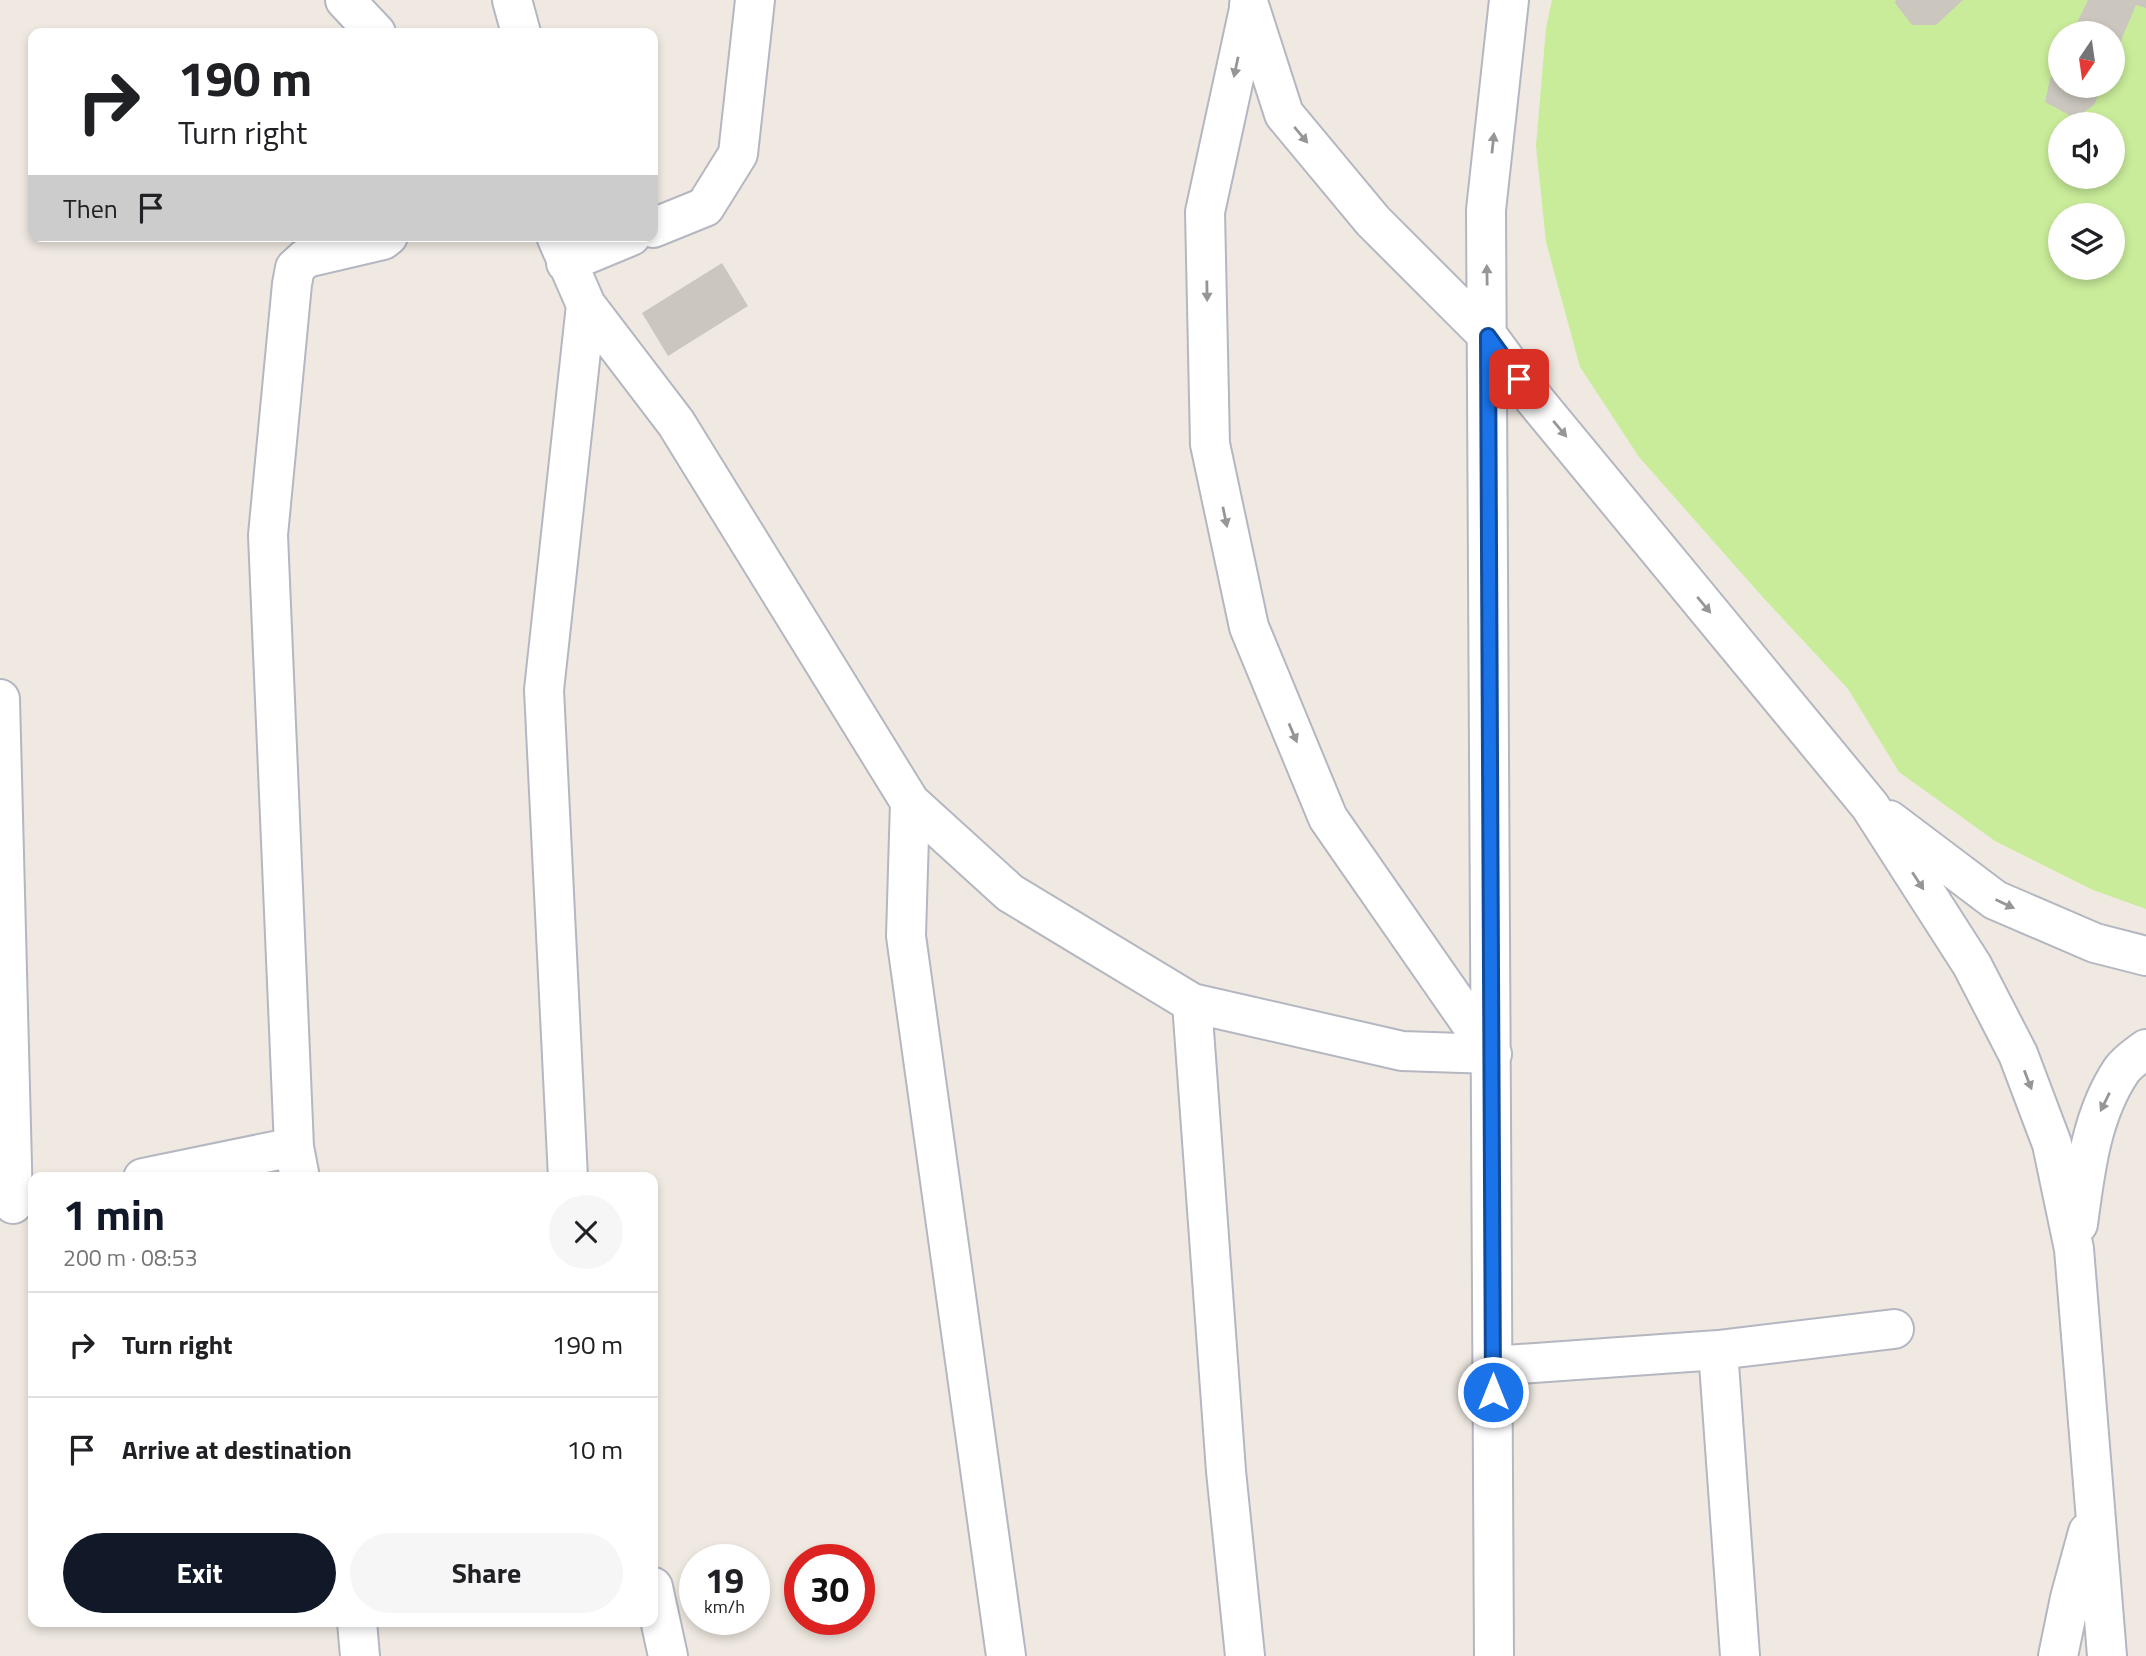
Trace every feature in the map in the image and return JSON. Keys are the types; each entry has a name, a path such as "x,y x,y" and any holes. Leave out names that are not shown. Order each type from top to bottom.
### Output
{"street":[{"path":"345,0 371,28"},
{"path":"512,0 520,28"},
{"path":"658,226 705,207 738,154 755,0"},
{"path":"1494,1656 1486,211 1508,0"},
{"path":"1250,3 1283,114 1373,221 1488,336 1535,400 1870,806 1972,965 2018,1054 2052,1144 2074,1249 2107,1656"},
{"path":"1250,3 1205,212 1210,444 1249,627 1328,818 1492,1054"},
{"path":"200,1172 297,1162 268,535 295,268 306,258 374,242"},
{"path":"601,242 561,250 586,305 676,423 910,802 1010,893 1192,1003 1402,1051 1492,1054"},
{"path":"568,1172 544,690 586,305"},
{"path":"0,699 15,1204"},
{"path":"910,802 906,936 1006,1656"},
{"path":"1870,806 1995,900 2095,943 2146,956"},
{"path":"1192,1003 1226,1471 1245,1656"},
{"path":"2074,1249 2085,1173 2098,1118 2122,1069 2146,1049"},
{"path":"1493,1366 1718,1350 1894,1329"},
{"path":"1718,1350 1740,1656"},
{"path":"2058,1656 2070,1598 2096,1503"},
{"path":"658,1610 668,1656"},
{"path":"357,1627 360,1656"}],"green space":[{"path":"1552,0 2146,0 2146,909 2093,890 1995,841 1899,772 1848,689 1639,457 1580,367 1546,242 1536,146 1546,28"}],"building":[{"path":"1896,0 1963,0 1936,25 1912,25 1895,3"},
{"path":"2088,0 2146,0 2146,8 2136,5 2125,31 2125,21 2078,21"},
{"path":"2048,88 2048,98 2097,98 2094,105 2084,112 2064,112 2045,102"},
{"path":"722,263 748,306 668,356 642,313"}],"route":[{"path":"1493,1392 1488,336 1519,379"}]}
